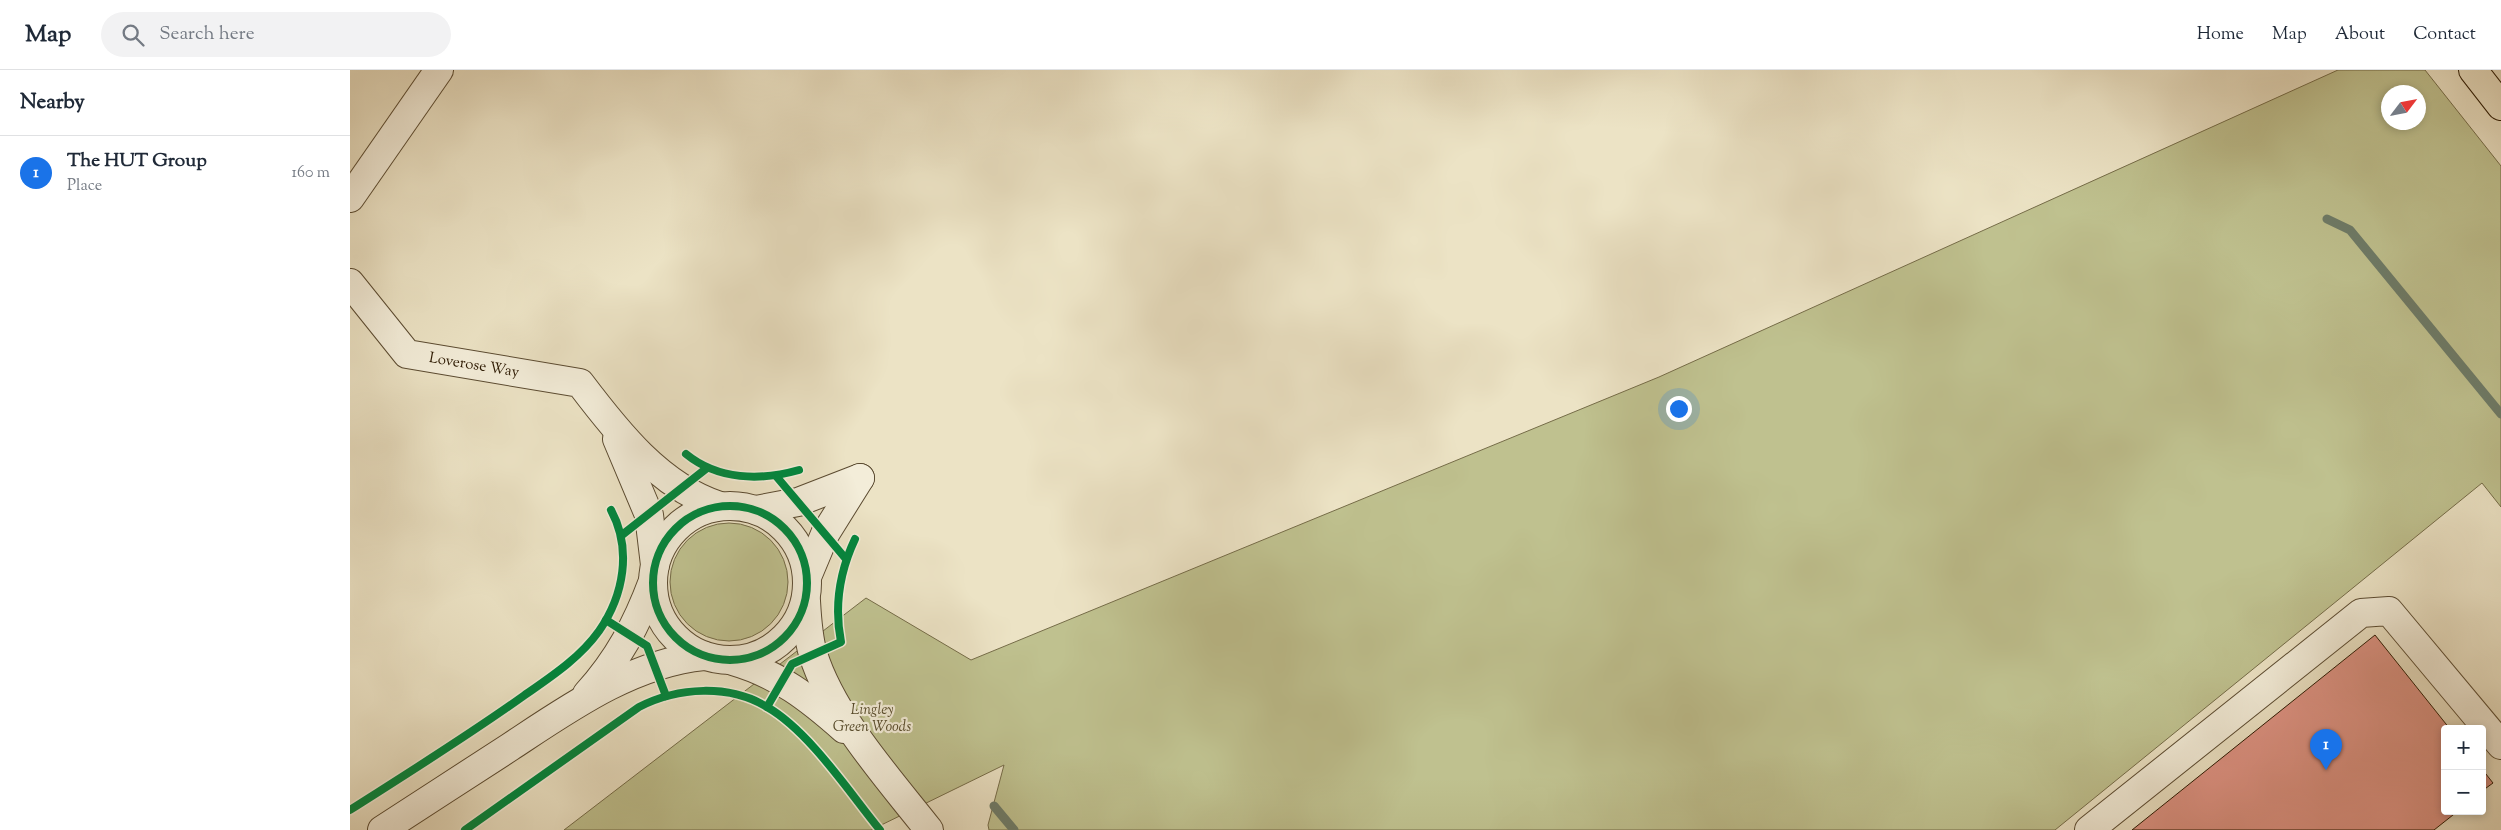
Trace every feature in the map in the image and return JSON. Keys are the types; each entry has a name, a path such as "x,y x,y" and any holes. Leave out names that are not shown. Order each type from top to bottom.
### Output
{"highway":[{"path":"2473,70 2501,106"}],"street":[{"path":"350,198 439,70"},
{"name":"Loverose Way","path":"350,283 408,354 580,384 610,423"},
{"path":"610,423 681,490 698,499 720,506"},
{"path":"610,423 649,515 656,605 667,627 683,645 704,656"},
{"path":"732,661 757,656 779,644 796,624 825,534 860,478 798,502 756,510"},
{"path":"579,702 600,679 630,635 664,544 678,526 697,513 720,506 738,506 756,510 776,521 792,536 802,556 807,589 808,634 813,655 836,702 864,746 929,830"},
{"path":"2089,830 2361,613 2389,611 2501,745"},
{"path":"382,830 579,702 655,666 680,658 704,656 760,669 782,681 826,713 864,746"}],"green space":[{"name":"Lingley Green Woods","path":"2338,70 2425,70 2501,166 2501,507 2482,483 2055,830 989,830 988,825 1004,765 871,830 564,830 866,598 971,660 1659,377"},
{"path":"729,523 752,528 771,540 783,559 788,582 783,605 771,624 752,636 729,641 706,636 687,624 675,605 670,582 675,559 687,540 706,528"}],"building":[{"path":"2375,635 2447,725 2441,725 2441,815 2453,815 2434,830 2132,830"},
{"path":"2486,774 2493,783 2486,788"}],"waterway":[{"path":"2327,219 2350,230 2501,414"},
{"path":"994,806 1014,830"}],"cycle path":[{"path":"686,454 698,463 712,469 740,476 769,476 799,470"},
{"path":"622,535 707,468"},
{"path":"776,476 846,559"},
{"path":"730,506 759,512 773,519 784,529 794,540 801,554 807,583 801,612 794,626 784,637 773,647 759,654 730,660 701,654 687,647 676,637 666,626 659,612 653,583 659,554 666,540 676,529 687,519 701,512 730,506"},
{"path":"350,810 458,741 543,683 573,659 591,641 608,617 619,587 622,572 622,540 611,510"},
{"path":"767,707 792,664 841,642 838,616 839,590 845,564 855,539"},
{"path":"606,620 647,646 666,696"},
{"path":"465,830 639,707 670,695 703,691 736,694 767,707 783,718 828,763 880,830"}],"place":[{"name":"The HUT Group","path":"2326,770"}]}
